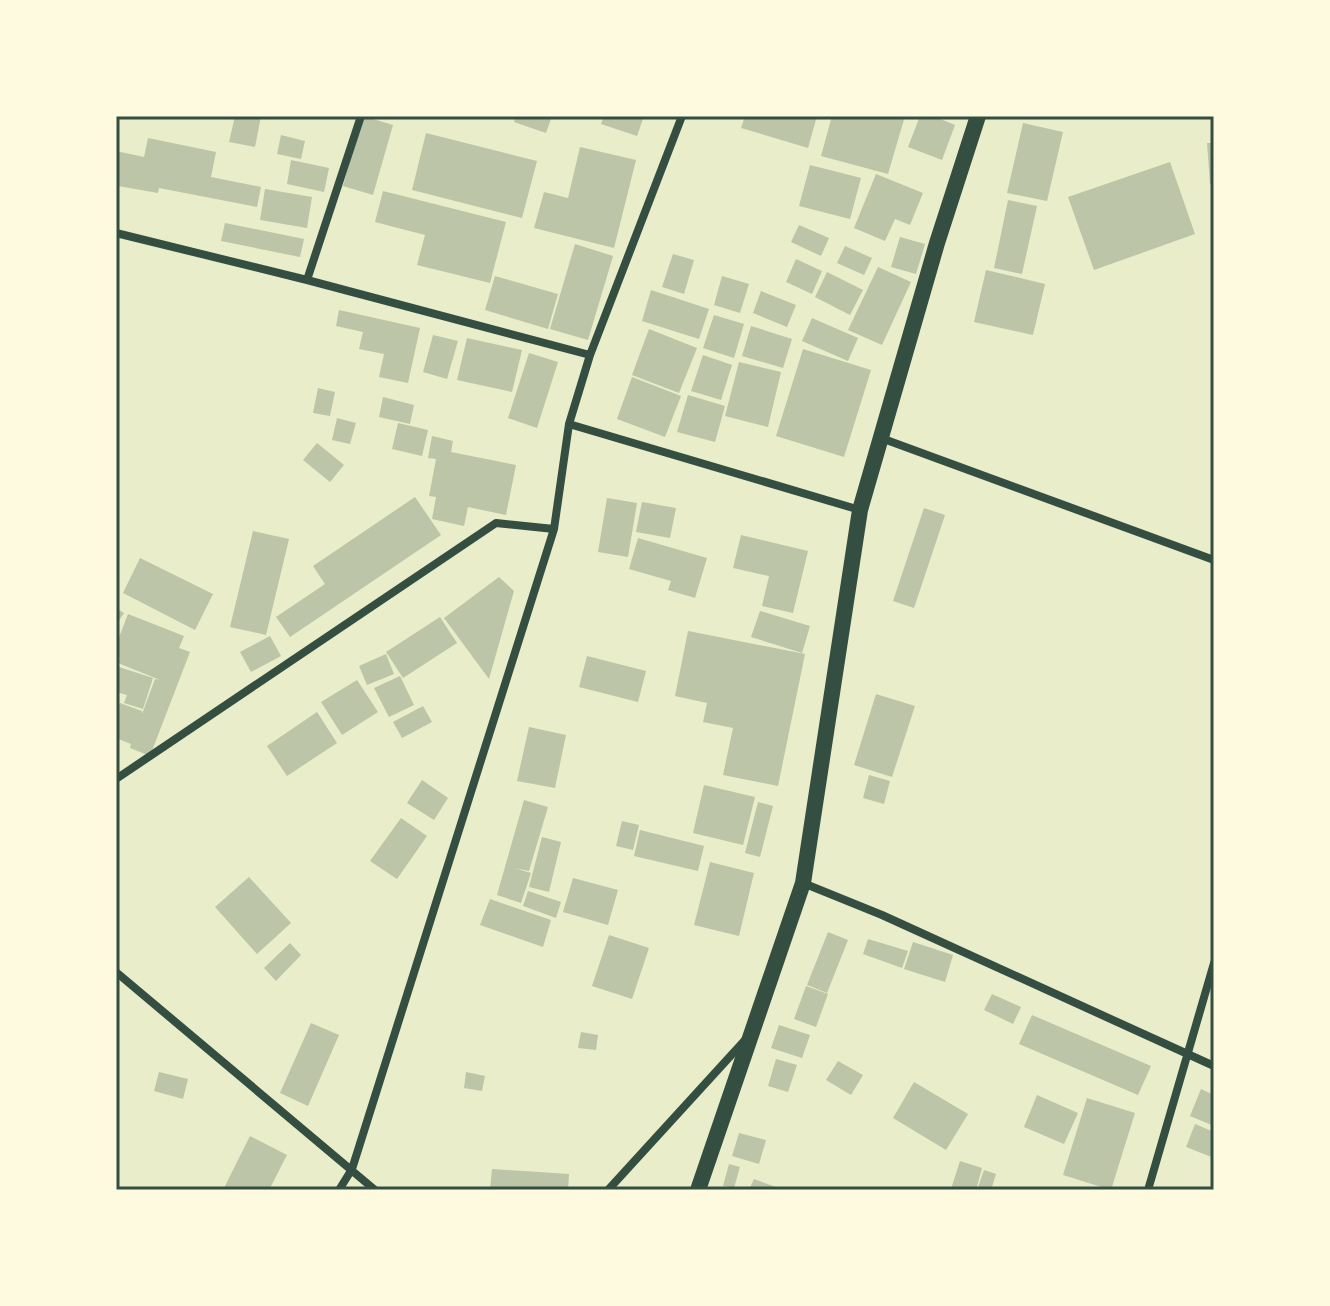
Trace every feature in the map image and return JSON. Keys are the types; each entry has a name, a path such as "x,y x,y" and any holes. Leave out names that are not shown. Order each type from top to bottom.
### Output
{"main road":[{"path":"698,1190 803,883 860,510 937,243 978,116"}],"street":[{"path":"307,280 361,116"},
{"path":"339,1190 352,1169 554,529 569,424 590,355 682,116"},
{"path":"116,233 590,355"},
{"path":"569,424 860,510"},
{"path":"881,438 1214,560"},
{"path":"116,779 496,523 554,529"},
{"path":"803,883 882,915 1214,1066"},
{"path":"1148,1190 1214,963"},
{"path":"116,972 375,1190"},
{"path":"608,1190 752,1033"}],"building":[{"path":"235,116 261,116 255,147 229,142"},
{"path":"363,116 393,125 373,195 343,186"},
{"path":"516,116 552,116 546,133 514,122"},
{"path":"604,116 644,116 637,136 601,124"},
{"path":"745,116 817,116 808,148 741,128"},
{"path":"832,116 905,116 888,174 821,156"},
{"path":"920,116 933,116 955,125 942,160 908,147"},
{"path":"1023,123 1063,132 1047,201 1007,193"},
{"path":"426,133 537,161 522,218 412,190"},
{"path":"281,135 305,141 301,159 277,154"},
{"path":"148,138 216,152 211,177 261,187 257,207 159,188 158,193 118,186 116,151 144,157"},
{"path":"1207,143 1214,143 1214,184 1210,184"},
{"path":"580,147 636,160 614,248 534,228 544,192 568,198"},
{"path":"291,160 329,168 324,192 287,184"},
{"path":"1170,162 1195,234 1094,270 1068,197"},
{"path":"810,165 861,178 850,219 799,206"},
{"path":"876,174 923,193 910,225 895,219 885,241 854,228"},
{"path":"265,189 312,197 307,228 260,220"},
{"path":"383,191 506,222 490,283 417,265 425,235 375,222"},
{"path":"1008,200 1037,206 1022,274 994,268"},
{"path":"225,223 304,239 300,257 221,241"},
{"path":"799,225 829,238 821,256 791,242"},
{"path":"900,237 925,244 916,274 891,267"},
{"path":"575,244 613,256 588,340 550,329"},
{"path":"845,246 872,258 864,275 837,263"},
{"path":"673,254 694,260 684,294 662,287"},
{"path":"796,259 822,271 812,294 786,282"},
{"path":"878,267 911,282 882,345 848,330"},
{"path":"986,270 1045,284 1033,335 974,322"},
{"path":"827,272 863,290 850,315 815,297"},
{"path":"495,276 558,294 548,329 485,310"},
{"path":"722,276 749,284 740,313 714,305"},
{"path":"651,290 709,309 699,339 642,321"},
{"path":"761,291 796,305 787,327 753,313"},
{"path":"339,310 420,328 408,383 379,377 384,354 359,349 363,332 336,326"},
{"path":"714,315 744,324 734,358 703,348"},
{"path":"812,318 858,338 848,361 802,341"},
{"path":"751,326 792,339 783,368 742,356"},
{"path":"649,329 697,348 679,393 632,375"},
{"path":"433,335 458,341 447,379 423,372"},
{"path":"467,338 522,350 512,392 457,380"},
{"path":"803,349 871,370 844,457 776,436"},
{"path":"529,353 558,362 537,428 508,418"},
{"path":"703,355 732,365 721,400 691,391"},
{"path":"739,362 781,372 768,427 725,416"},
{"path":"632,377 681,396 665,437 617,419"},
{"path":"318,388 335,392 330,416 313,413"},
{"path":"688,395 725,406 715,442 677,432"},
{"path":"383,397 414,405 410,424 379,417"},
{"path":"337,418 356,423 350,444 332,440"},
{"path":"398,423 428,430 422,456 392,449"},
{"path":"432,436 453,441 451,452 516,465 506,515 468,507 464,526 432,519 436,497 429,496 436,459 428,458"},
{"path":"317,443 344,465 330,482 303,460"},
{"path":"415,497 441,535 290,637 276,617 325,584 313,566"},
{"path":"607,498 637,503 628,557 598,552"},
{"path":"642,502 676,508 670,538 636,532"},
{"path":"924,508 945,515 914,608 893,601"},
{"path":"253,531 289,539 266,635 230,627"},
{"path":"741,535 808,551 793,613 762,606 769,576 733,568"},
{"path":"638,538 707,558 695,598 668,590 671,581 629,569"},
{"path":"140,558 213,594 195,630 123,593"},
{"path":"499,577 514,591 489,679 444,618"},
{"path":"116,608 124,613 116,625"},
{"path":"760,611 810,626 802,653 751,637"},
{"path":"128,614 184,636 179,648 190,652 150,756 116,738 116,706 120,703 142,711 142,714 155,679 160,680 118,663 120,658 116,657 116,645"},
{"path":"440,617 457,643 403,678 386,652"},
{"path":"688,631 805,654 778,786 723,775 733,728 703,722 707,703 675,696"},
{"path":"270,636 281,656 251,672 240,652"},
{"path":"386,654 394,674 367,685 359,666"},
{"path":"587,656 646,671 638,702 579,687"},
{"path":"116,666 153,678 143,709 124,703 127,695 116,692"},
{"path":"400,676 414,705 389,717 374,688"},
{"path":"357,680 378,712 342,735 321,702"},
{"path":"876,694 915,706 892,777 854,765"},
{"path":"423,706 432,722 402,738 393,722"},
{"path":"317,712 337,743 287,776 267,746"},
{"path":"529,727 566,735 555,788 517,781"},
{"path":"869,775 890,781 884,804 863,798"},
{"path":"422,780 448,798 434,820 407,803"},
{"path":"704,785 755,797 743,845 693,833"},
{"path":"524,800 548,807 529,871 514,868 531,873 521,903 497,895"},
{"path":"758,802 773,806 760,857 745,853"},
{"path":"401,818 427,836 397,879 370,861"},
{"path":"622,821 639,825 633,850 616,846"},
{"path":"640,830 704,846 698,871 634,856"},
{"path":"542,837 561,842 549,892 529,887"},
{"path":"710,862 754,873 739,936 694,925"},
{"path":"249,877 291,923 257,954 215,907"},
{"path":"573,878 618,890 608,925 563,912"},
{"path":"528,891 561,902 556,918 523,906"},
{"path":"490,899 551,920 543,947 480,925"},
{"path":"828,932 848,940 827,993 807,985"},
{"path":"609,935 649,948 632,999 592,986"},
{"path":"868,939 908,951 902,968 863,954"},
{"path":"913,942 953,955 945,982 904,969"},
{"path":"290,943 301,955 276,981 264,968"},
{"path":"806,986 828,994 816,1027 794,1019"},
{"path":"992,994 1021,1007 1013,1024 984,1010"},
{"path":"1032,1015 1151,1066 1138,1095 1019,1044"},
{"path":"311,1023 339,1035 308,1106 280,1093"},
{"path":"779,1025 810,1035 802,1058 771,1048"},
{"path":"581,1032 598,1035 596,1050 578,1048"},
{"path":"776,1059 797,1065 788,1092 768,1086"},
{"path":"838,1061 863,1075 851,1095 826,1080"},
{"path":"159,1072 188,1079 183,1099 154,1091"},
{"path":"466,1072 485,1076 482,1091 464,1088"},
{"path":"914,1082 968,1114 946,1150 893,1118"},
{"path":"1201,1089 1214,1095 1214,1126 1190,1116"},
{"path":"1037,1095 1078,1113 1064,1144 1024,1127"},
{"path":"1087,1098 1135,1113 1111,1190 1063,1175"},
{"path":"1195,1124 1214,1132 1214,1158 1186,1147"},
{"path":"739,1133 766,1140 759,1164 732,1156"},
{"path":"250,1136 287,1155 269,1190 223,1190"},
{"path":"960,1161 982,1168 976,1190 951,1189"},
{"path":"729,1164 740,1167 734,1188 723,1186"},
{"path":"492,1169 569,1174 568,1190 490,1190"},
{"path":"984,1170 996,1174 991,1190 977,1190"},
{"path":"754,1179 784,1190 749,1190"}]}
